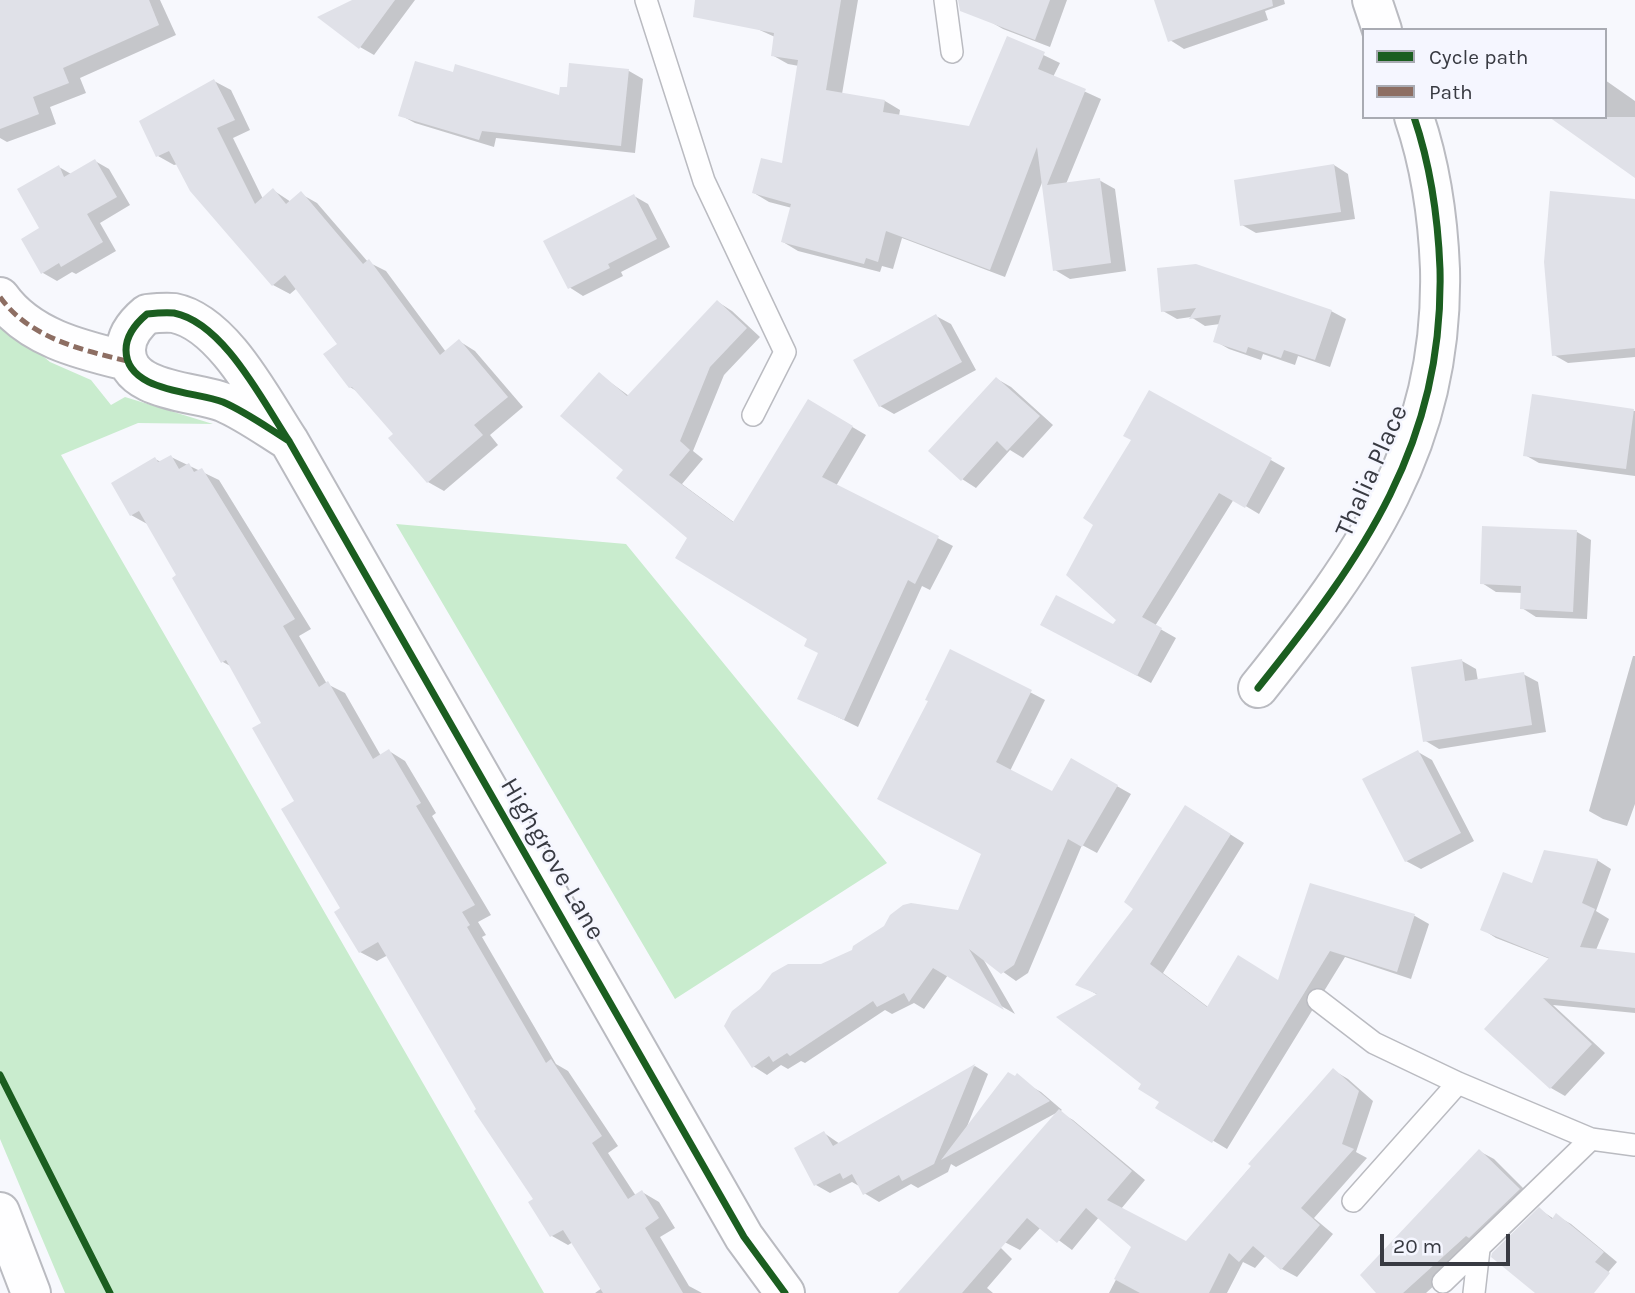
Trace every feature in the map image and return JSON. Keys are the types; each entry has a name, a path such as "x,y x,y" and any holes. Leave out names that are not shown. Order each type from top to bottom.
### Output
{"main road":[{"path":"1372,0 1381,28"},
{"name":"Thalia Place","path":"1258,688 1311,621 1364,544 1394,486 1423,414 1435,356 1439,240 1429,168 1415,119"},
{"name":"Highgrove Lane","path":"0,297 7,307 28,324 50,337 78,348 127,361"},
{"name":"Highgrove Lane","path":"289,441 227,404 205,396 147,383 127,361 126,350 131,330 147,314 176,314 207,330 228,351 289,441 744,1237 785,1293"},
{"path":"0,1212 31,1293"}],"lane":[{"path":"646,0 705,181 785,352 753,415"},
{"path":"944,0 952,52"},
{"path":"1318,1000 1374,1043 1458,1083 1591,1139 1635,1145"},
{"path":"1353,1201 1458,1083"},
{"path":"1443,1282 1591,1139"},
{"path":"1474,1293 1479,1249"}],"green space":[{"path":"0,320 50,362 91,380 111,405 125,397 213,424 138,423 61,455 544,1293 65,1293 0,1139"},
{"path":"396,524 626,544 887,863 675,999"}],"building":[{"path":"0,0 149,0 159,25 63,68 69,83 33,97 39,114 0,129"},
{"path":"352,0 395,0 359,49 317,17"},
{"path":"695,0 841,0 826,90 885,100 883,112 969,126 1007,36 1045,52 1038,69 1086,89 1047,185 1100,178 1111,263 1053,271 1037,147 990,270 886,231 878,262 866,258 864,264 781,242 791,204 752,193 761,158 782,163 798,60 771,56 774,33 693,17"},
{"path":"958,0 1050,0 1035,40 960,11"},
{"path":"1154,0 1272,0 1273,6 1168,42"},
{"path":"415,61 453,72 455,64 559,95 560,87 567,87 569,63 629,69 621,146 482,131 479,140 398,116"},
{"path":"214,79 235,120 217,128 255,204 273,188 286,204 301,191 363,264 369,259 440,355 459,339 508,397 474,425 483,435 427,483 388,438 393,434 352,387 349,388 323,354 337,344 285,275 272,286 190,191 169,151 156,157 139,121"},
{"path":"1635,117 1635,178 1552,119"},
{"path":"95,159 117,197 87,214 103,242 61,267 59,263 41,274 21,239 39,228 17,189 59,165 64,177"},
{"path":"1334,164 1341,212 1240,226 1234,180"},
{"path":"1550,191 1635,199 1635,348 1552,356 1544,262"},
{"path":"634,194 657,239 608,264 610,268 568,289 543,241"},
{"path":"1196,264 1332,310 1315,360 1284,350 1281,358 1248,347 1246,353 1213,342 1221,315 1189,319 1196,308 1161,312 1157,268"},
{"path":"717,300 747,328 710,367 680,441 690,450 669,475 733,522 808,399 853,426 822,477 939,536 915,584 908,580 844,720 797,699 818,653 804,646 807,639 675,558 687,538 616,478 623,470 560,416 599,372 627,396"},
{"path":"936,314 962,362 879,407 853,360"},
{"path":"996,377 1040,416 1007,451 997,441 961,481 928,451"},
{"path":"1149,390 1272,458 1245,508 1219,493 1142,617 1162,628 1137,676 1040,625 1056,595 1113,624 1116,620 1066,575 1093,525 1083,518 1131,440 1123,436"},
{"path":"1532,394 1634,409 1626,469 1523,456"},
{"path":"171,455 179,469 189,463 194,472 202,468 295,619 283,626 319,687 328,681 373,759 389,749 421,803 416,806 475,905 462,912 470,925 467,927 546,1063 551,1059 602,1136 592,1143 628,1199 642,1190 659,1218 645,1228 683,1293 603,1293 563,1230 550,1237 528,1202 533,1199 474,1111 476,1109 378,942 359,953 334,912 340,908 281,809 294,801 252,728 261,723 226,660 221,663 172,578 176,575 139,511 130,516 111,483 155,457 158,462"},
{"path":"1482,526 1577,530 1573,612 1520,609 1521,586 1480,584"},
{"path":"950,649 1032,690 996,762 1052,791 1071,758 1118,785 1082,847 1068,839 1014,965 1001,974 969,949 1004,1010 933,968 909,1002 904,993 877,1007 873,1001 790,1056 787,1053 773,1062 769,1056 752,1068 724,1026 732,1011 760,989 772,973 788,964 821,964 852,950 853,946 884,926 890,915 903,905 911,903 958,910 981,854 877,799 928,701 925,700"},
{"path":"1462,659 1465,681 1524,672 1532,725 1423,742 1411,667"},
{"path":"1418,750 1461,833 1405,862 1362,779"},
{"path":"1185,805 1231,834 1150,964 1207,1007 1238,955 1278,980 1310,883 1415,914 1397,972 1330,951 1212,1143 1155,1108 1159,1102 1138,1089 1141,1084 1056,1017 1097,994 1075,985 1133,909 1124,902"},
{"path":"1544,850 1598,859 1582,903 1595,909 1580,947 1635,953 1635,1008 1543,998 1592,1044 1550,1089 1484,1029 1549,958 1480,930 1503,872 1532,883"},
{"path":"975,1064 934,1164 902,1181 899,1175 863,1195 852,1174 843,1179 840,1173 814,1186 794,1148 824,1131 833,1146"},
{"path":"1333,1068 1359,1091 1342,1144 1354,1149 1301,1208 1320,1225 1281,1270 1253,1246 1239,1262 1229,1253 1209,1293 1140,1293 1114,1279 1131,1247 1086,1208 1057,1243 1027,1218 962,1293 898,1293 1059,1109 1132,1171 1107,1200 1186,1241 1251,1166 1248,1164"},
{"path":"1008,1072 1015,1076 1017,1073 1050,1101 941,1160"},
{"path":"1479,1149 1520,1189 1469,1238 1466,1236 1403,1293 1376,1293 1360,1275"},
{"path":"1539,1207 1552,1219 1556,1213 1604,1252 1595,1262 1610,1273 1594,1293 1535,1293 1491,1257"}],"marked path":[{"path":"0,297 26,323 41,332 75,347 127,361"}],"cycle path":[{"path":"1258,688 1296,640 1363,544 1390,495 1412,444 1428,390 1438,332 1440,269 1429,173 1415,119"},
{"path":"289,441 223,402 164,388 137,374 129,364 126,350 129,335 135,326 147,314 174,313 192,320 226,348 254,386 289,441 744,1237 785,1293"},
{"path":"0,1075 110,1293"}]}
